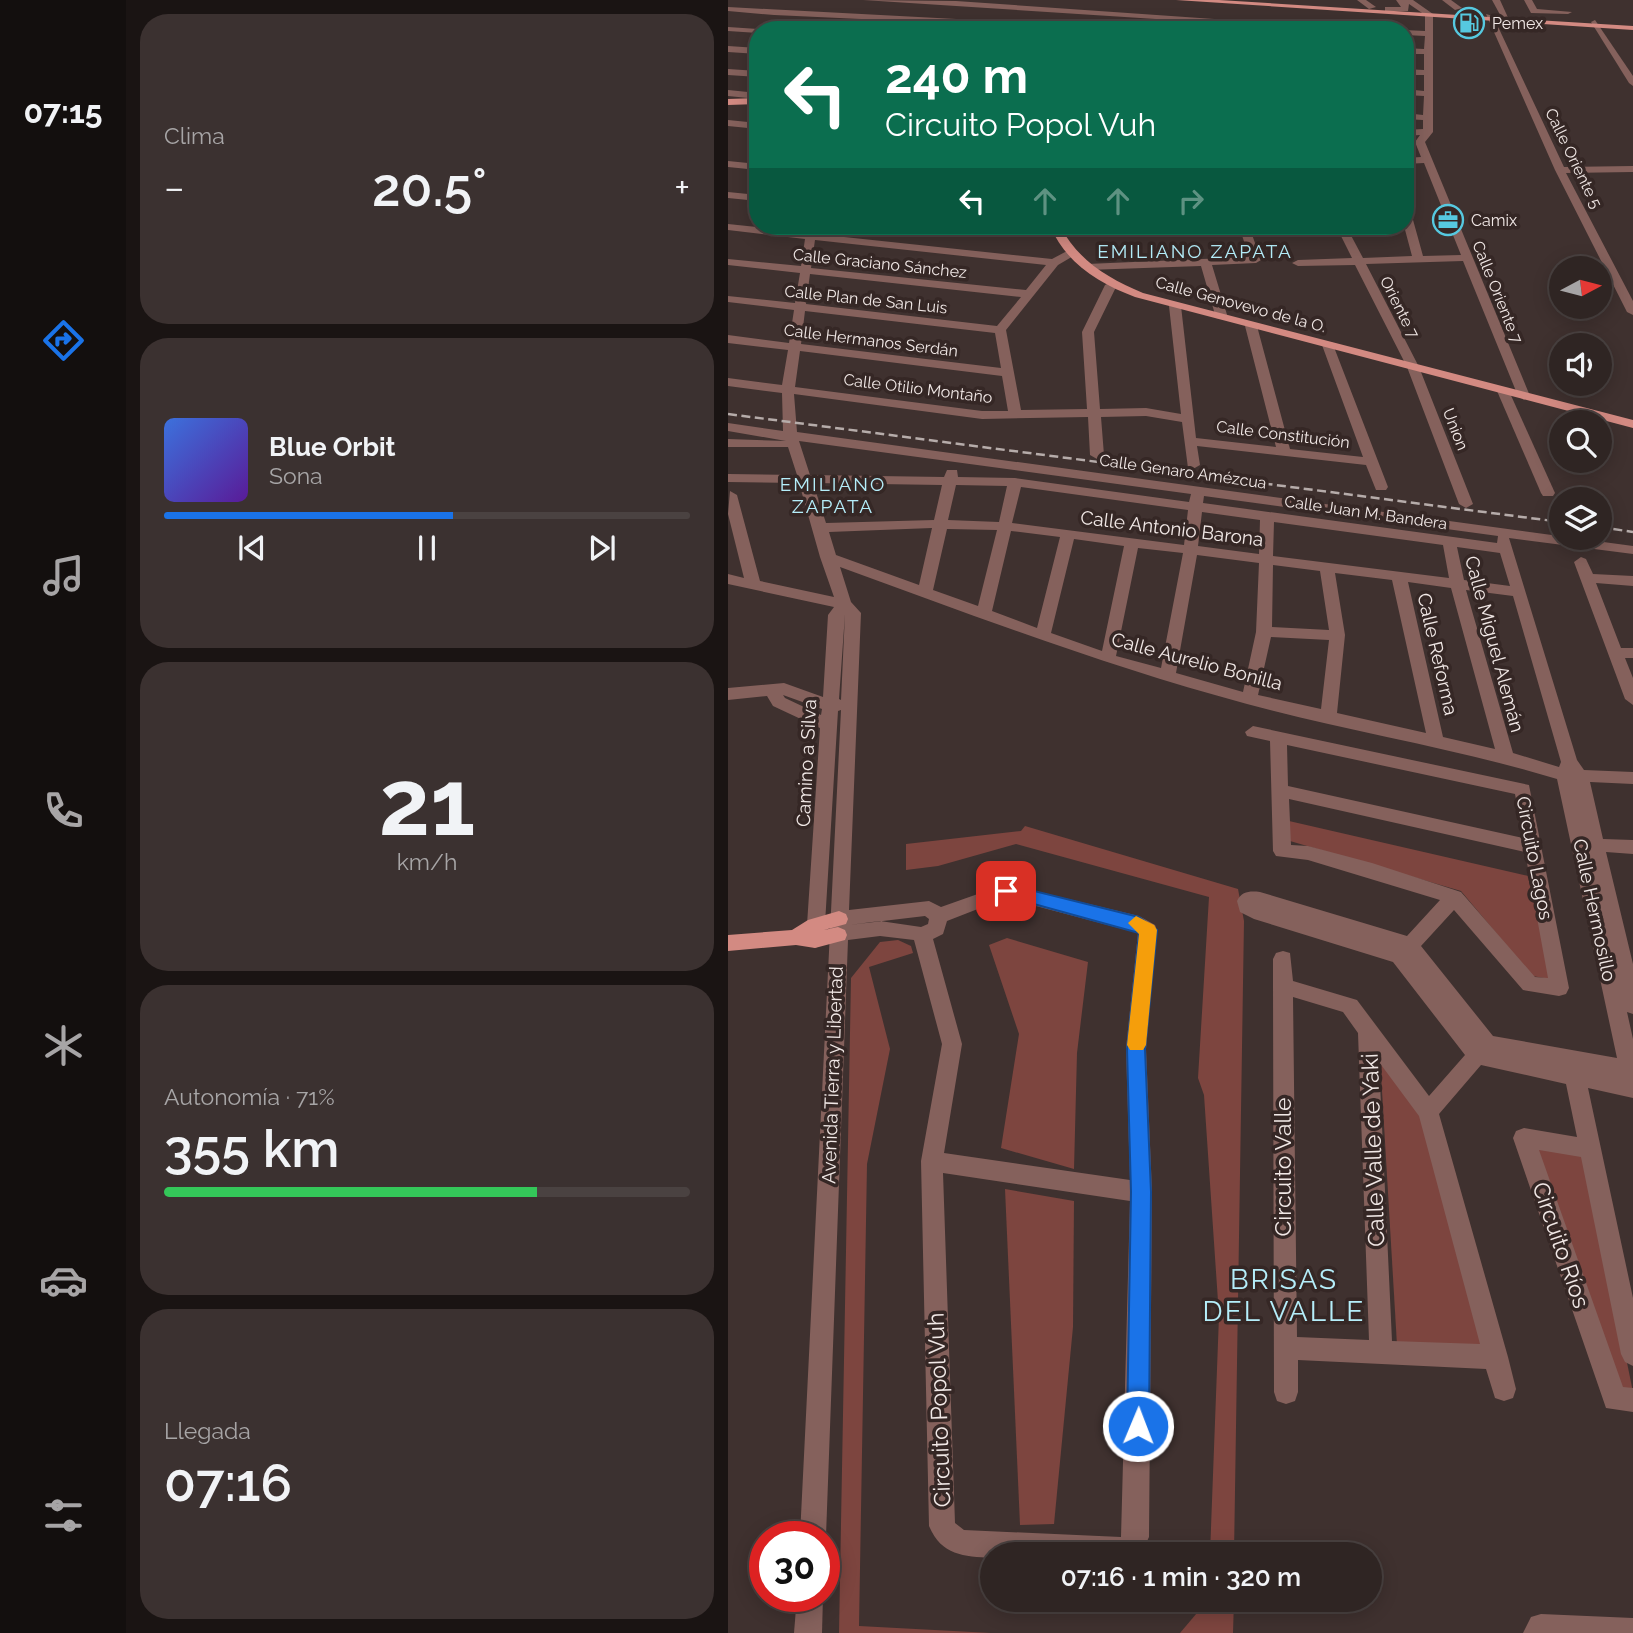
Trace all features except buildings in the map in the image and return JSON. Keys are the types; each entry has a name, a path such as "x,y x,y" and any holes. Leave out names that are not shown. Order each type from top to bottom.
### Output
{"main road":[{"path":"1180,0 1330,10 1388,9 1633,26"},
{"path":"1262,0 1398,15 1424,13"},
{"path":"728,104 749,104"},
{"name":"Calle Genovevo de la O.","path":"1061,235 1071,253 1111,285 1175,306 1616,421"},
{"path":"728,943 809,934 839,927"}],"street":[{"path":"867,0 1215,21"},
{"path":"1086,21 1100,0"},
{"path":"1361,0 1371,10 1369,21"},
{"path":"1388,9 1405,9 1405,3 1400,0"},
{"path":"1408,0 1424,13 1429,34 1428,125"},
{"path":"1446,0 1458,8 1454,0"},
{"path":"1487,0 1498,18"},
{"path":"1496,0 1498,18"},
{"path":"1528,0 1534,10 1568,12 1561,0"},
{"path":"878,20 897,1"},
{"path":"1203,19 1208,2"},
{"path":"1242,3 1244,21"},
{"path":"1286,21 1289,7"},
{"path":"728,9 878,20 960,21"},
{"path":"1328,21 1330,10"},
{"name":"Calle Oriente 5","path":"1498,18 1560,170 1633,312"},
{"path":"1596,23 1633,83"},
{"path":"728,29 749,30"},
{"path":"1414,33 1429,34"},
{"path":"728,49 749,50"},
{"path":"1414,51 1429,52"},
{"path":"728,72 749,73"},
{"path":"1414,72 1428,73"},
{"path":"1414,92 1428,93"},
{"path":"728,93 749,95"},
{"path":"1414,120 1428,125"},
{"path":"728,123 749,125"},
{"path":"1414,123 1428,125"},
{"path":"1414,130 1428,125"},
{"name":"Calle Oriente 7","path":"1428,125 1420,142 1524,396"},
{"path":"1414,161 1427,160"},
{"path":"728,163 749,166"},
{"path":"1560,170 1633,169"},
{"path":"728,195 749,197"},
{"path":"728,227 749,228"},
{"name":"Avenida Tierra y Libertad","path":"811,235 788,389 791,439 827,557 848,609 849,704 814,1521"},
{"path":"842,235 1054,263"},
{"path":"1087,267 1256,260 1247,235"},
{"name":"Oriente 7","path":"1346,235 1413,368"},
{"path":"1412,235 1418,259"},
{"path":"1015,415 1000,330 1054,263 1071,253"},
{"path":"1298,263 1467,258"},
{"name":"Calle Graciano Sánchez","path":"728,262 1028,294"},
{"path":"1206,262 1222,318"},
{"path":"1097,454 1088,332 1111,285"},
{"name":"Calle Plan de San Luis","path":"728,299 1000,330"},
{"path":"1175,306 1193,465"},
{"path":"1251,326 1284,452"},
{"name":"Calle Hermanos Serdán","path":"728,339 1009,373"},
{"path":"1328,345 1381,488"},
{"name":"Union","path":"1413,368 1466,503"},
{"name":"Calle Otilio Montaño","path":"728,382 982,415 1146,412 1189,419"},
{"path":"1503,391 1548,493"},
{"path":"1616,421 1633,426"},
{"name":"Calle Genaro Amézcua","path":"728,427 791,439 958,457 1633,550"},
{"path":"728,443 791,439"},
{"name":"Calle Constitución","path":"1190,441 1371,462"},
{"path":"925,593 949,482 958,457"},
{"path":"731,478 729,497 754,586"},
{"name":"Calle Juan M. Bandera","path":"731,478 1015,482 1505,548"},
{"path":"984,614 1015,482"},
{"path":"1167,676 1191,549 1198,491"},
{"path":"1249,699 1264,632 1268,559 1267,516"},
{"name":"Calle Antonio Barona","path":"818,527 939,524 1005,526 1518,592"},
{"path":"1502,532 1571,771"},
{"path":"1043,636 1068,534"},
{"name":"Calle Miguel Alemán","path":"1448,541 1457,584 1506,757"},
{"path":"1108,659 1132,542"},
{"name":"Calle Aurelio Bonilla","path":"827,557 1108,659 1249,699 1571,771 1633,778"},
{"path":"1581,562 1633,699"},
{"path":"1326,567 1337,635 1328,717"},
{"name":"Calle Reforma","path":"1399,577 1436,741"},
{"path":"1587,578 1633,580"},
{"path":"728,579 848,609"},
{"name":"Camino a Silva","path":"809,934 824,820 836,615 848,609"},
{"path":"1264,632 1337,635"},
{"path":"1615,653 1633,653"},
{"path":"728,694 784,688 830,706 849,704"},
{"path":"771,689 779,702 829,725"},
{"name":"Circuito Lagos","path":"1253,732 1523,789 1559,988 1530,984 1454,897"},
{"path":"1278,737 1282,851 1308,853 1359,866 1454,897 1405,950"},
{"path":"828,747 848,745"},
{"name":"Calle Hermosillo","path":"1571,771 1595,845 1633,1006"},
{"name":"Calle Hermosillo","path":"1571,771 1632,1079"},
{"path":"1280,791 1534,847"},
{"path":"824,820 844,818"},
{"path":"1595,845 1633,846"},
{"name":"Circuito Popol Vuh","path":"1006,891 1139,924 1148,930 1136,1049 1141,1192 1136,1537 1129,1549 1115,1551 964,1543 948,1537 942,1526 932,1161 952,1044 914,926 936,929 939,916 1006,891"},
{"path":"1405,950 1254,912 1247,907 1246,901 1250,898 1260,899 1405,950 1482,1049 1632,1079"},
{"path":"839,927 878,929 914,926"},
{"name":"Circuito Valle","path":"1283,959 1286,1392"},
{"path":"1283,986 1350,1006 1428,1112 1504,1389"},
{"name":"Calle Valle de Yaki","path":"1368,1031 1381,1352"},
{"path":"1428,1112 1482,1049"},
{"name":"Circuito Ríos","path":"1574,1067 1633,1354"},
{"name":"Circuito Ríos","path":"1592,1149 1524,1138 1615,1399 1633,1400"},
{"path":"932,1161 1141,1192"},
{"path":"1284,1348 1496,1357"},
{"path":"808,1633 809,1612"},
{"path":"1537,1633 1541,1627 1633,1632"}],"shaded area":[{"path":"1289,821 1533,877 1550,979 1532,976 1461,891 1290,841"},
{"path":"1025,826 1238,889 1244,921 1234,1542 1210,1542 1219,1316 1204,1095 1198,1078 1209,897 1016,844 938,866 906,870 906,844 1021,831"},
{"path":"1007,938 1088,962 1077,1053 1074,1169 1001,1148 1019,1034 989,945"},
{"path":"898,940 911,946 913,953 869,967 890,1049 867,1164 859,1626 991,1633 839,1633 851,978 880,942"},
{"path":"1380,1057 1420,1112 1486,1348 1397,1345"},
{"path":"1534,1147 1585,1157 1633,1392 1620,1391"},
{"path":"1005,1189 1074,1201 1073,1327 1054,1524 1020,1525"},
{"path":"1198,1612 1234,1612 1233,1633 1180,1633"}],"railway":[{"path":"728,414 1549,520"},
{"path":"1612,529 1633,532"}],"slow traffic":[{"path":"1136,923 1148,930 1148,939 1136,1045"}],"place":[{"name":"Pemex","path":"1469,23"},
{"name":"Camix","path":"1448,220"}],"district":[{"name":"EMILIANO ZAPATA","path":"1195,251"},
{"name":"EMILIANO ZAPATA","path":"833,495"},
{"name":"BRISAS DEL VALLE","path":"1284,1295"}],"route":[{"path":"1006,891 1139,924 1148,930 1136,1049 1141,1192 1138,1426"}]}
